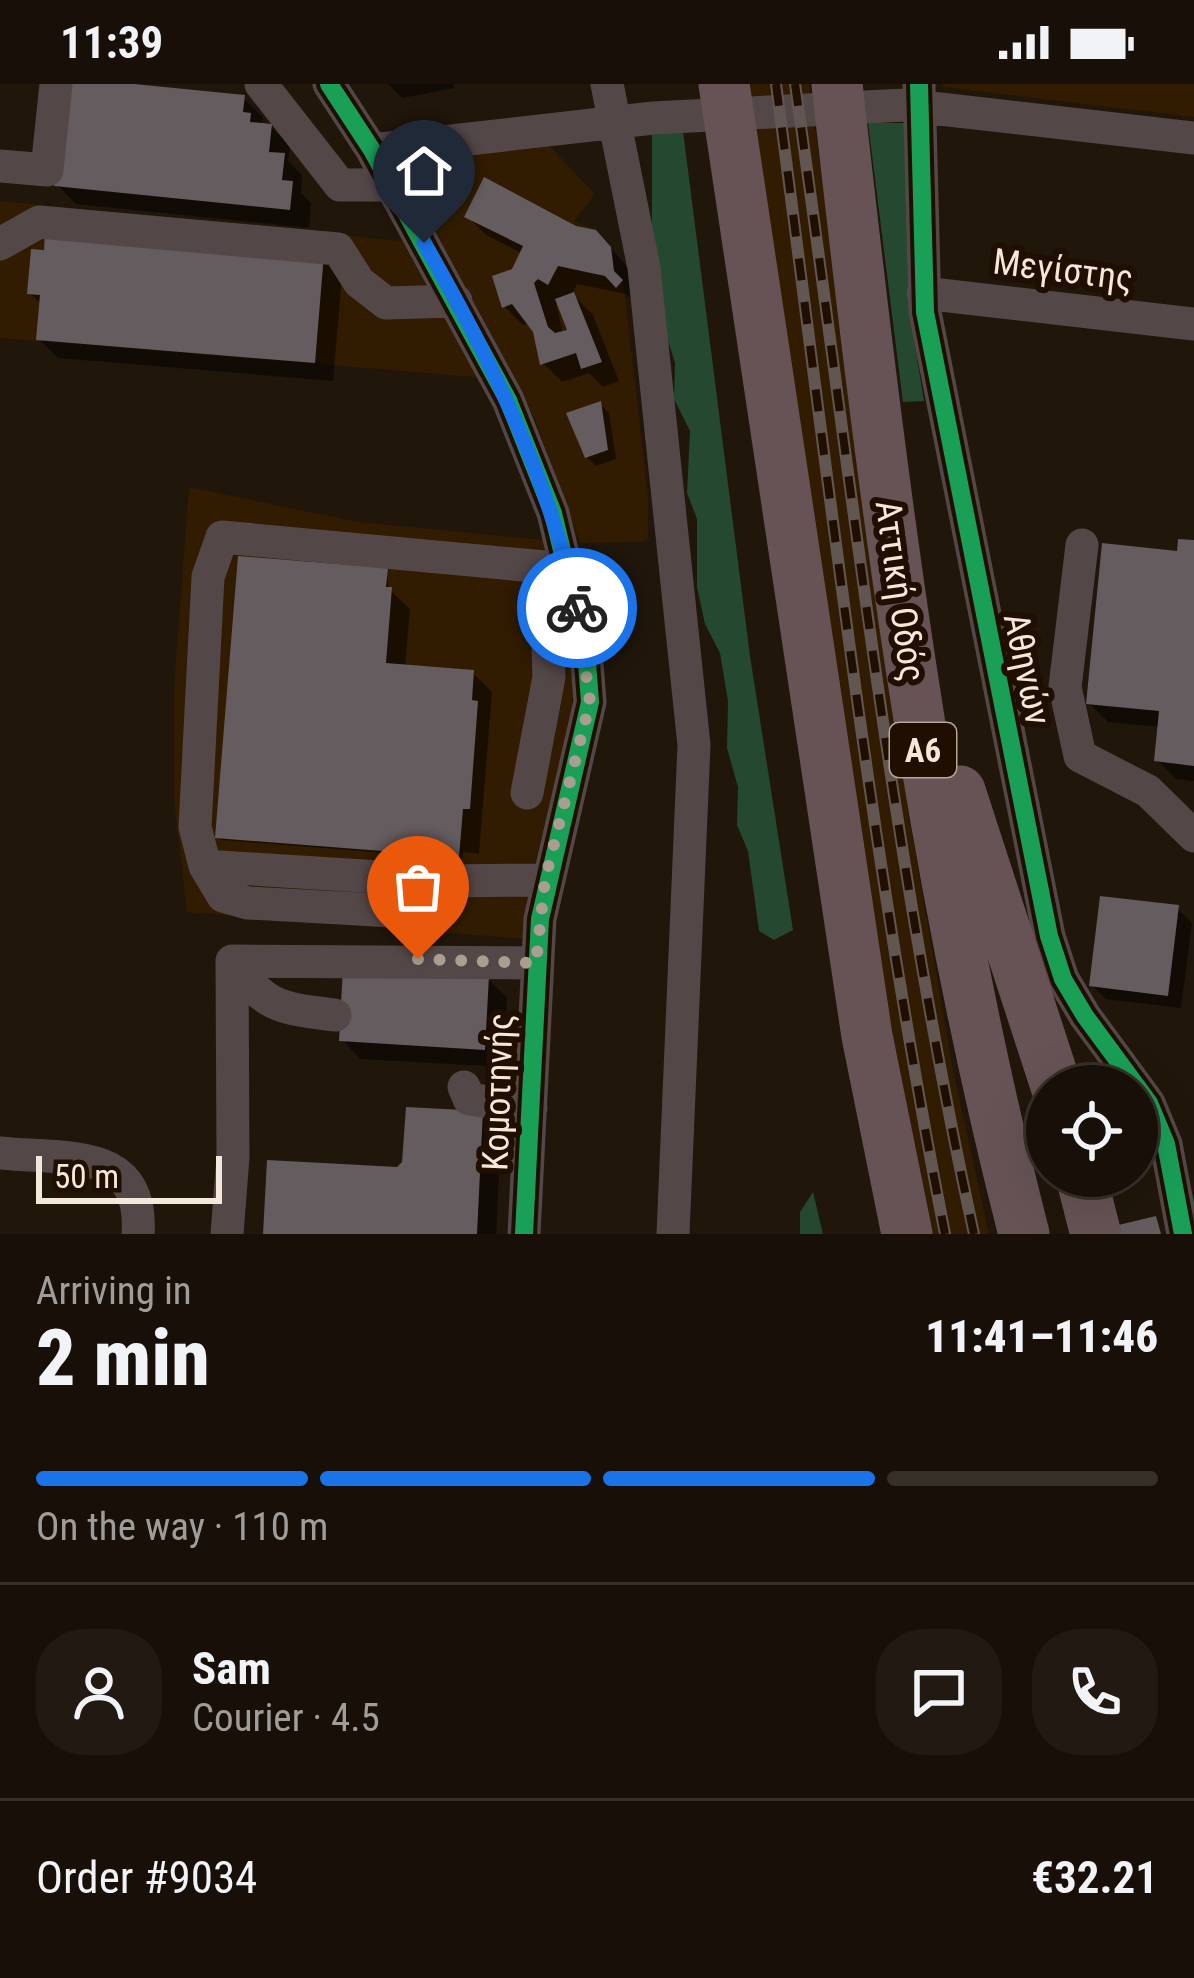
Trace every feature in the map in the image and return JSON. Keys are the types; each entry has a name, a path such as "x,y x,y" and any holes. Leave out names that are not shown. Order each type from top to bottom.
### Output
{"highway":[{"path":"724,84 867,1036 908,1234"},
{"name":"Αττική Οδός","path":"837,84 906,646 940,852 1024,1234"},
{"path":"856,260 876,340 954,771 979,861 1049,1065"},
{"path":"867,1036 880,1234"},
{"path":"1086,1197 1095,1231"}],"street":[{"path":"0,166 46,170 56,84"},
{"path":"261,84 340,185 392,185"},
{"name":"Κομοτηνής","path":"328,84 372,150 456,301 542,480 589,673 585,728 545,880 536,963 524,1234"},
{"path":"607,84 611,123 644,268 694,746 673,1234"},
{"path":"372,150 653,118 915,98 1194,138"},
{"name":"Αθηνών","path":"915,98 923,293 938,394 1049,936 1074,997 1149,1103 1166,1144 1183,1234"},
{"path":"0,244 39,222 338,249 359,282 386,303 456,301"},
{"name":"Μεγίστης","path":"923,293 1194,324"},
{"path":"527,793 549,677 545,567 222,537 208,577 195,827 205,866 442,881 545,880"},
{"path":"1082,544 1064,687 1080,756 1148,791 1194,836"},
{"path":"547,631 581,627"},
{"path":"549,677 589,673"},
{"path":"232,961 536,963"},
{"path":"232,961 257,996 281,1009 335,1015"},
{"path":"227,1234 233,1157 232,961"},
{"path":"464,1087 469,1099 481,1105 531,1108"},
{"path":"0,1153 93,1163 127,1177 138,1192 138,1234"}],"shaded area":[{"path":"746,84 809,84 908,811 953,1070 989,1234 923,1234"},
{"path":"1194,84 1194,117 943,87"},
{"path":"542,138 595,194 574,221 596,230 611,247 614,271 623,280 648,495 648,539 641,542 580,543 535,419 386,157"},
{"path":"0,201 412,242 487,378 0,338"},
{"path":"189,487 358,522 554,541 580,707 526,939 187,912 174,799 174,687"}],"green space":[{"path":"868,123 906,123 910,314 924,401 903,402"},
{"path":"683,131 750,656 793,930 774,940 759,931 748,851 737,825 738,787 727,748 728,701 720,653 705,624 697,587 697,519 687,493 690,431 674,399 675,363 660,315 652,256 652,133"},
{"path":"813,1192 823,1234 800,1234 800,1212"}],"building":[{"path":"64,84 134,84 245,95 243,112 251,113 250,122 272,124 269,152 285,153 282,180 293,181 290,210 54,186"},
{"path":"484,177 576,226 596,230 611,247 614,271 623,280 616,288 605,276 558,266 548,285 538,279 534,283 548,327 555,333 567,330 555,299 574,292 602,362 581,369 576,353 540,365 533,332 512,304 502,308 492,276 512,269 523,246 464,217"},
{"path":"45,231 324,254 315,363 36,340 40,295 27,294 31,249 44,250"},
{"path":"601,401 608,450 585,458 566,413"},
{"path":"1178,539 1194,540 1194,766 1154,761 1159,711 1086,704 1102,543 1177,551"},
{"path":"238,556 388,568 386,587 392,587 386,663 474,670 472,700 478,701 470,809 463,809 459,857 215,838"},
{"path":"1100,896 1179,905 1168,996 1089,986"},
{"path":"343,968 489,976 485,1050 339,1041"},
{"path":"406,1107 483,1111 477,1234 263,1234 267,1160 397,1167 402,1162"},
{"path":"1156,1216 1161,1234 1089,1234 1089,1232"}],"railway":[{"path":"776,84 872,804 945,1234"},
{"path":"795,84 895,804 974,1234"}],"cycle path":[{"path":"329,84 372,150 508,400 553,513 586,650 590,702 540,919 524,1234"},
{"path":"919,84 925,312 1049,936 1063,979 1085,1016 1149,1103 1166,1144 1183,1234"}],"way so far":[{"path":"418,959 536,963 545,880 590,702 577,608"}],"route":[{"path":"424,243 508,400 542,480 577,608"}]}
